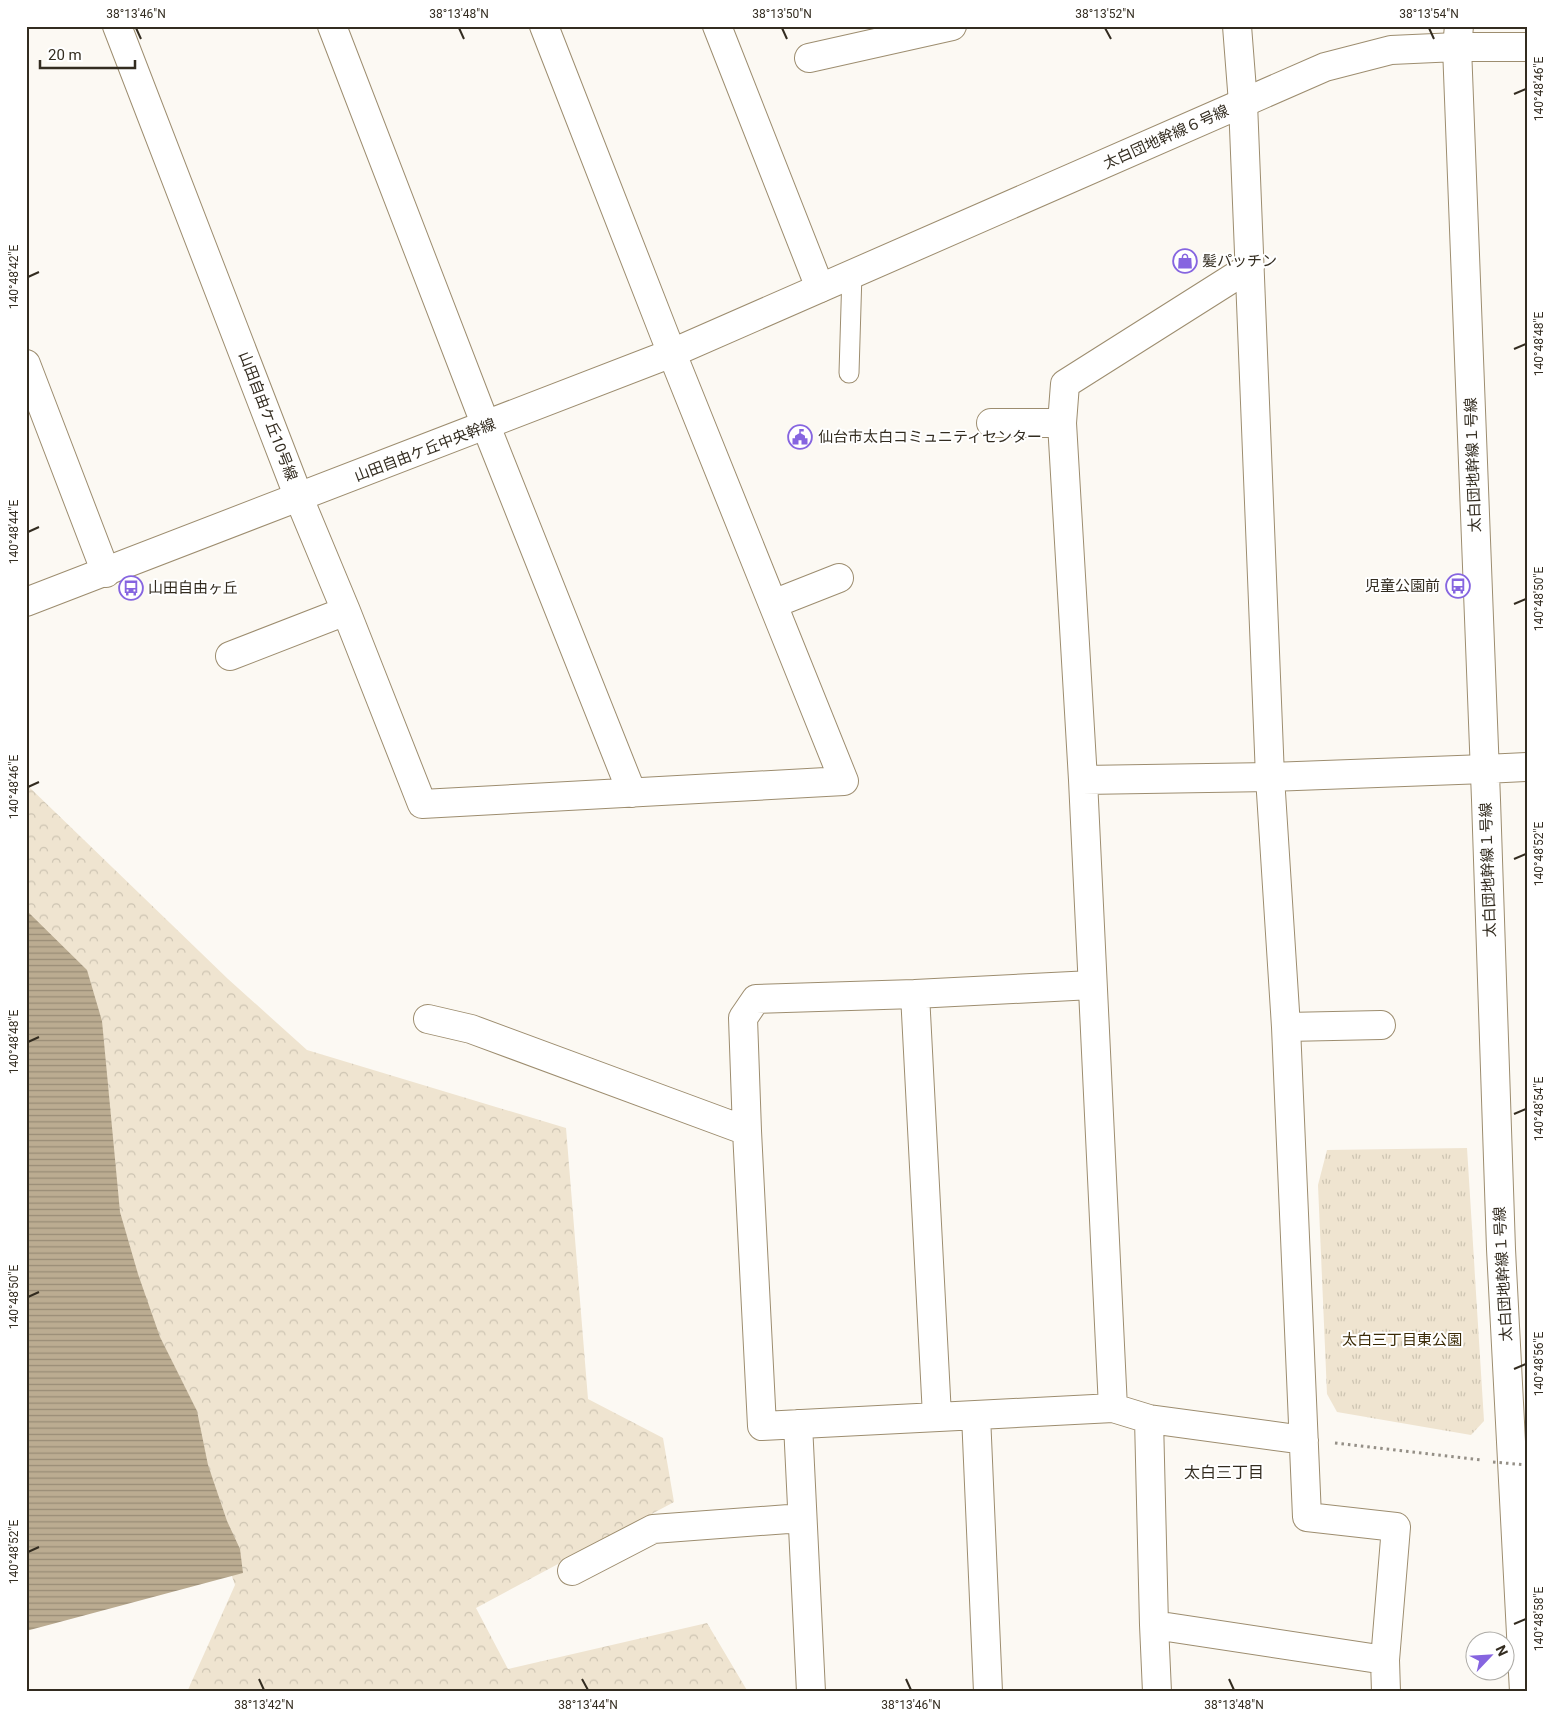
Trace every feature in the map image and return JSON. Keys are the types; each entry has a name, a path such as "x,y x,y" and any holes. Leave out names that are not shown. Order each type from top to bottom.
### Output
{"street":[{"name":"山田自由ケ丘10号線","path":"117,26 299,498 422,804 632,793"},
{"path":"332,26 486,426 632,793 844,781 672,353 544,26"},
{"path":"717,26 820,288"},
{"path":"809,58 952,26"},
{"path":"1237,26 1243,103 1270,776 1286,1027 1307,1518 1396,1527 1385,1660 1386,1692"},
{"name":"太白団地幹線６号線","path":"820,288 1324,67 1391,50 1458,37 1527,47"},
{"name":"太白団地幹線１号線","path":"1458,37 1501,1249 1524,1692"},
{"path":"1113,1408 1083,780 1062,423 1065,384 1250,267"},
{"name":"山田自由ケ丘中央幹線","path":"26,602 106,573 672,353 820,288"},
{"path":"26,364 106,573"},
{"path":"991,423 1062,423"},
{"path":"773,604 839,578"},
{"path":"230,656 346,611"},
{"path":"1083,780 1527,767"},
{"path":"1092,985 915,994 756,999 743,1018 762,1426 1113,1408 1149,1419 1304,1440"},
{"path":"915,994 937,1416"},
{"path":"428,1019 471,1029 747,1131"},
{"path":"1286,1027 1381,1025"},
{"path":"976,1414 988,1692"},
{"path":"1149,1419 1157,1692"},
{"path":"798,1424 811,1692"},
{"path":"572,1571 653,1529 802,1518"},
{"path":"1154,1625 1385,1660"}],"lane":[{"path":"849,373 852,273"}],"path":[{"path":"1304,1440 1483,1460"},
{"path":"1493,1462 1527,1465"}],"green space":[{"path":"26,784 228,979 307,1050 566,1128 588,1399 663,1438 674,1502 476,1608 508,1669 707,1623 748,1692 187,1692 235,1585 26,977"},
{"name":"太白三丁目東公園","path":"1467,1148 1484,1421 1471,1435 1337,1412 1327,1394 1318,1185 1327,1150"}],"shaded area":[{"path":"26,910 87,970 102,1021 120,1212 138,1274 160,1337 197,1411 208,1465 227,1521 240,1549 243,1573 26,1631"}],"place":[{"name":"髪パッチン","path":"1185,261"},
{"name":"仙台市太白コミュニティセンター","path":"800,437"},
{"name":"児童公園前","path":"1458,586"},
{"name":"山田自由ヶ丘","path":"131,588"}],"district":[{"name":"太白三丁目","path":"1224,1472"}]}
